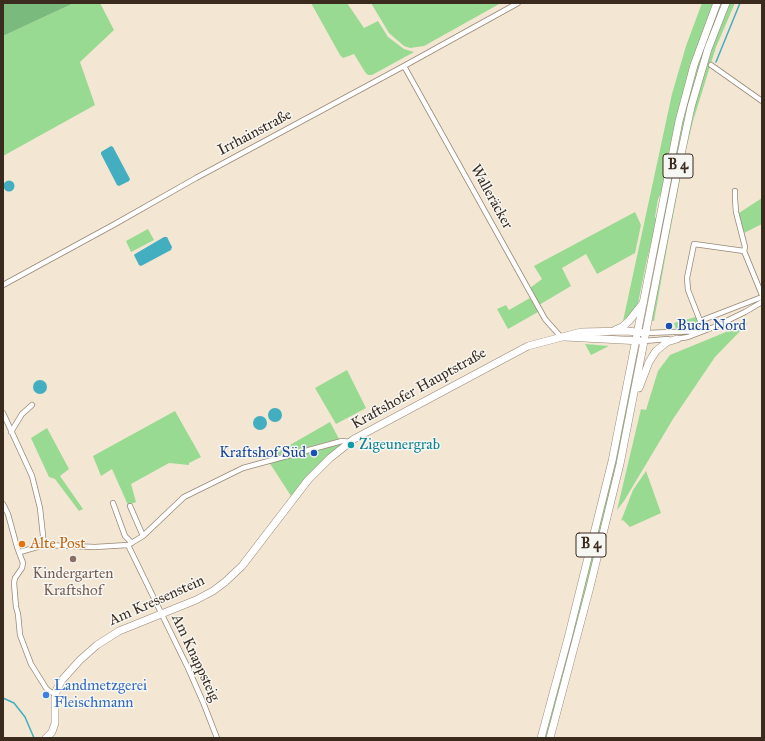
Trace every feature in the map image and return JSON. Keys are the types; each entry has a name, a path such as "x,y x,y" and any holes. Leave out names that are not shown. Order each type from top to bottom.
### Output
{"main road":[{"name":"B 4","path":"541,738 568,638 612,461 678,125 694,65 717,3"},
{"name":"B 4","path":"550,738 620,464 691,107 708,49 726,3"},
{"path":"613,331 622,327 629,321 643,303"},
{"name":"Kraftshofer Hauptstraße","path":"350,442 362,434 524,347 576,332 613,331 646,333"},
{"name":"Kraftshofer Hauptstraße","path":"561,337 644,341"},
{"name":"B 4","path":"633,398 640,386 649,362 656,351 667,342 677,339"},
{"name":"Am Kressenstein","path":"55,694 60,682 71,669 97,645 123,629 206,595 231,577 308,480 330,458 350,442"},
{"path":"46,738 52,732 56,723 55,694"}],"street":[{"name":"Irrhainstraße","path":"3,285 518,3"},
{"path":"711,65 762,101"},
{"name":"Walleräcker","path":"404,66 544,319 561,337"},
{"path":"700,321 762,296 744,251 745,247 736,212 735,191"},
{"path":"704,331 688,290 687,278 694,244 744,251"},
{"path":"644,341 688,337 745,312 762,302"},
{"path":"646,333 704,331"},
{"path":"11,432 22,414 32,405"},
{"path":"3,413 32,476 40,508 44,545"},
{"name":"Kraftshofer Hauptstraße","path":"20,552 44,545 95,547 130,544 143,536 184,497 243,468 342,441 350,442"},
{"path":"113,503 125,536 130,544"},
{"path":"3,504 8,514 23,563 14,583 20,635 32,664 46,688 55,694"},
{"path":"130,506 143,536"},
{"name":"Am Knappsteig","path":"130,544 161,614 203,702 217,738"}],"green space":[{"path":"3,3 74,3 3,36"},
{"path":"74,3 100,3 114,30 80,62 95,105 3,156 3,36"},
{"path":"311,3 347,3 364,28 378,21 388,37 404,49 414,52 372,75 368,75 354,54 343,58 340,55"},
{"path":"371,3 501,3 424,46 410,48 404,46 389,33"},
{"path":"702,3 715,3 663,189 658,199 655,217 657,221 647,259 637,308 623,321 672,94 686,46"},
{"path":"720,3 724,3 708,44 645,321 655,269 660,228 680,127 701,52"},
{"path":"729,3 735,3 716,47 693,121 685,154 654,321 652,321 672,210 697,97 714,41"},
{"path":"762,198 762,224 744,233 739,213"},
{"path":"635,212 641,225 635,253 597,274 586,254 562,268 571,286 539,305 530,288 542,279 534,266"},
{"path":"148,229 154,240 131,252 126,241"},
{"path":"530,298 538,312 508,329 497,309 506,305 509,310"},
{"path":"696,317 697,322 695,326 676,329 674,323"},
{"path":"748,323 715,357 673,419 624,501 617,510 641,409 646,410 658,371 670,355"},
{"path":"585,344 609,346 591,355"},
{"path":"636,352 638,352 618,464 548,738 544,738"},
{"path":"347,370 366,408 336,424 315,388"},
{"path":"175,411 201,457 189,463 189,465 169,463 131,484 136,502 128,505 112,469 101,476 93,456"},
{"path":"330,422 339,439 269,457"},
{"path":"47,428 69,469 60,476 83,509 79,511 55,479 49,477 31,438"},
{"path":"342,443 343,445 306,477 291,496 269,462"},
{"path":"646,471 661,513 630,527 623,520 621,521 633,490"}],"water":[{"path":"111,146 113,147 130,179 119,186 117,185 101,154 101,152"},
{"path":"9,180 13,182 15,186 13,190 9,192 5,190 3,186 5,182"},
{"path":"164,237 167,237 172,247 171,250 141,266 139,265 134,255"},
{"path":"37,380 43,380 47,384 47,390 43,394 37,394 33,390 33,384"},
{"path":"272,408 278,408 282,412 282,418 278,422 272,422 268,418 268,412"},
{"path":"257,416 263,416 267,420 267,426 263,430 257,430 253,426 253,420"}],"waterway":[{"path":"716,62 740,3"},
{"path":"3,698 14,703 25,717 34,738"}],"place":[{"name":"Buch Nord","path":"669,326"},
{"name":"Zigeunergrab","path":"351,445"},
{"name":"Kraftshof Süd","path":"314,453"},
{"name":"Alte Post","path":"22,544"},
{"name":"Kindergarten Kraftshof","path":"73,559"},
{"name":"Landmetzgerei Fleischmann","path":"46,695"}]}
